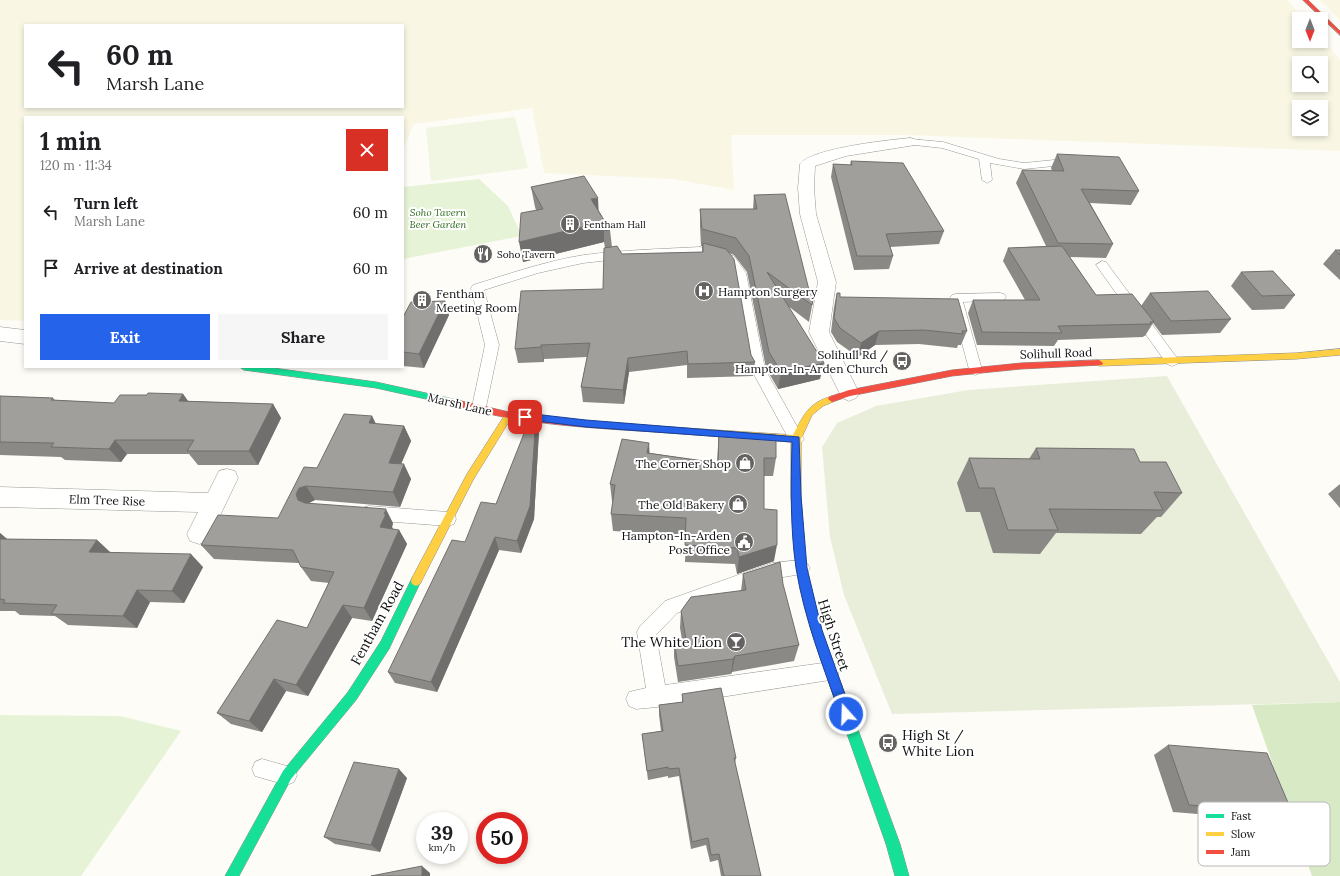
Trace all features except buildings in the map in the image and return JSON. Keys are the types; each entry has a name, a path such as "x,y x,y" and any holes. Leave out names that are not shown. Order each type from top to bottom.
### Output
{"street":[{"path":"1305,0 1340,34"},
{"path":"849,393 819,332 827,282 808,214 806,188 808,164 824,156 910,142"},
{"path":"0,334 24,337"},
{"name":"Solihull Road","path":"796,439 809,413 820,404 849,393 952,373 1021,366 1340,352"},
{"name":"Marsh Lane","path":"251,368 376,385 509,415 586,424 796,439"},
{"name":"Fentham Road","path":"232,876 287,775 352,696 384,645 470,477 509,415"},
{"name":"High Street","path":"796,439 796,496 801,568 816,630 893,844 902,876"},
{"path":"199,534 227,478"},
{"name":"Elm Tree Rise","path":"0,497 214,503"}],"lane":[{"path":"910,142 943,145 998,162 1024,166 1082,160"},
{"path":"984,158 987,180"},
{"path":"479,408 492,345 477,288 535,270 584,259 636,253 700,251 730,258 740,273 758,369 796,439"},
{"path":"1102,265 1172,360"},
{"path":"974,370 956,298 1000,297"},
{"path":"354,512 448,519"},
{"path":"656,697 646,632 671,607 772,571 801,568"},
{"path":"636,699 830,671"},
{"path":"262,769 287,775"}],"shaded area":[{"path":"0,0 1287,0 1298,12 1292,12 1292,48 1328,48 1328,46 1340,59 1340,151 906,135 731,135 734,190 673,179 544,173 532,108 414,124 404,148 404,116 24,116 24,321 0,320"},
{"path":"1320,0 1340,0 1340,20"}],"green space":[{"path":"515,117 528,168 431,181 426,128"},
{"name":"Soho Tavern Beer Garden","path":"479,179 508,206 522,236 404,259 404,187"},
{"path":"1167,376 1340,682 1340,702 892,714 844,595 830,537 822,447 837,423 876,406 968,390"},
{"path":"1340,702 1340,876 1312,876 1308,866 1330,866 1330,802 1286,802 1252,705"},
{"path":"0,715 120,716 181,731 81,876 0,876"}],"traffic: fast":[{"path":"251,368 376,385 453,402"},
{"path":"232,876 287,775 352,696 385,645 416,581"},
{"path":"836,686 893,844 902,876"}],"traffic: slow":[{"path":"1099,363 1296,356 1340,352"},
{"path":"832,399 820,404 809,413 796,439 796,496 801,568 816,630 836,686"},
{"path":"416,581 470,477 509,415"},
{"path":"670,430 796,439"}],"traffic: jam":[{"path":"1305,0 1340,34"},
{"path":"832,399 849,393 952,373 1021,366 1099,363"},
{"path":"453,402 509,415 586,424 670,430"}],"place":[{"name":"Fentham Hall","path":"570,224"},
{"name":"Soho Tavern","path":"483,254"},
{"name":"Hampton Surgery","path":"704,291"},
{"name":"Fentham Meeting Room","path":"422,300"},
{"name":"Solihull Rd / Hampton-In-Arden Church","path":"902,361"},
{"name":"The Corner Shop","path":"745,463"},
{"name":"The Old Bakery","path":"738,504"},
{"name":"Hampton-In-Arden Post Office","path":"744,542"},
{"name":"The White Lion","path":"736,642"},
{"name":"High St / White Lion","path":"888,743"}],"route":[{"path":"525,417 586,424 796,439 796,496 801,568 807,598 816,630 846,714"}]}
